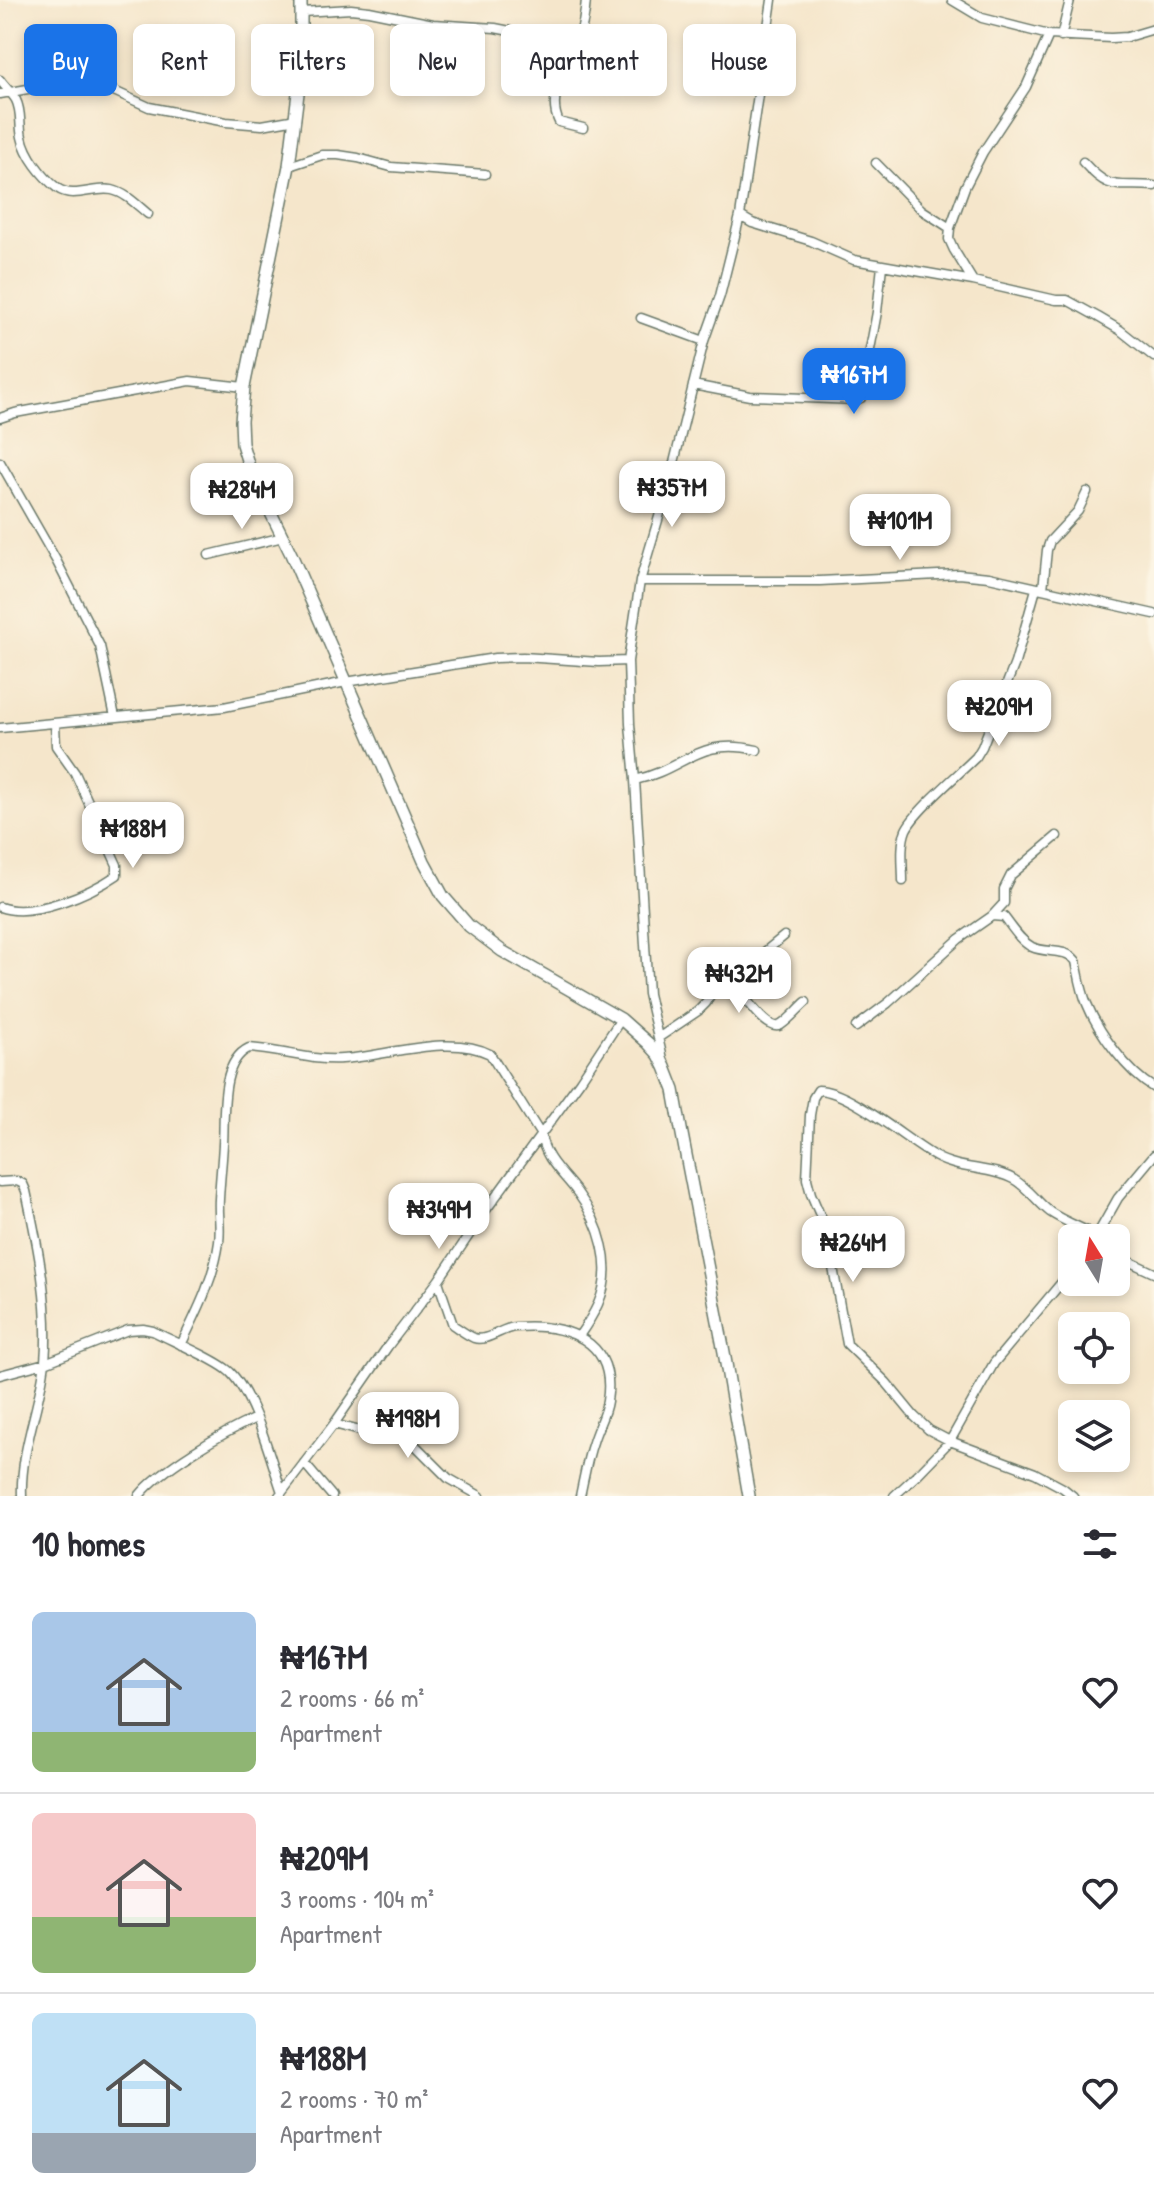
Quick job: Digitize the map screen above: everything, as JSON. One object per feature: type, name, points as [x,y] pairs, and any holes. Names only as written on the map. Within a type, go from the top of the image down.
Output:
[{"type":"main road","points":[[302,6],[296,119],[244,387],[242,444],[250,470],[283,537],[424,861],[443,896],[469,926],[502,951],[621,1019],[648,1043],[665,1067],[674,1090],[749,1496]]},
{"type":"street","points":[[582,24],[586,0]]},
{"type":"street","points":[[665,1067],[648,994],[628,661],[640,581],[740,216],[772,0]]},
{"type":"street","points":[[952,0],[982,18],[1061,37],[1127,37],[1154,29]]},
{"type":"street","points":[[1061,37],[1070,0]]},
{"type":"street","points":[[302,6],[369,11],[433,24],[501,30]]},
{"type":"street","points":[[973,281],[949,239],[950,228],[965,187],[983,152],[1026,87],[1049,35]]},
{"type":"street","points":[[0,80],[5,93],[20,111],[26,151],[51,182],[70,194],[114,190],[126,195],[148,214]]},
{"type":"street","points":[[5,93],[55,84],[74,84],[114,91],[149,107],[235,123],[262,125],[296,119]]},
{"type":"street","points":[[556,96],[555,114],[559,122],[583,128]]},
{"type":"street","points":[[289,166],[322,155],[338,155],[391,167],[485,174]]},
{"type":"street","points":[[1083,162],[1106,182],[1154,186]]},
{"type":"street","points":[[876,163],[922,210],[950,228]]},
{"type":"street","points":[[740,216],[854,260],[1067,300],[1120,330],[1154,357]]},
{"type":"street","points":[[693,385],[750,396],[861,398],[882,266]]},
{"type":"street","points":[[641,318],[704,341]]},
{"type":"street","points":[[0,418],[190,381],[244,387]]},
{"type":"street","points":[[0,462],[56,560],[100,646],[115,717]]},
{"type":"street","points":[[903,881],[903,844],[907,830],[918,814],[976,757],[982,747],[1015,663],[1039,589],[1050,541],[1078,511],[1087,492]]},
{"type":"street","points":[[209,555],[283,537]]},
{"type":"street","points":[[640,581],[820,581],[958,574],[989,577],[1154,614]]},
{"type":"street","points":[[0,728],[224,707],[346,682],[495,658],[628,661]]},
{"type":"street","points":[[0,907],[32,910],[103,885],[117,875],[117,865],[75,773],[56,746],[55,724]]},
{"type":"street","points":[[635,780],[651,776],[708,749],[722,746],[757,750]]},
{"type":"street","points":[[856,1027],[888,1003],[959,939],[992,916],[1004,903],[1004,889],[1011,875],[1057,836]]},
{"type":"street","points":[[992,916],[1004,917],[1032,947],[1073,956],[1085,999],[1100,1027],[1135,1075],[1154,1088]]},
{"type":"street","points":[[658,1038],[698,1011],[722,982],[729,981],[784,936]]},
{"type":"street","points":[[729,981],[770,1026],[780,1025],[806,1002]]},
{"type":"street","points":[[280,1494],[438,1281],[621,1019]]},
{"type":"street","points":[[181,1345],[213,1270],[220,1239],[218,1200],[227,1080],[234,1061],[249,1048],[342,1060],[418,1047],[482,1050],[490,1054],[541,1135],[548,1159],[578,1193],[600,1235],[606,1260],[605,1277],[600,1301],[579,1336]]},
{"type":"street","points":[[1072,1224],[1048,1210],[1012,1178],[940,1159],[835,1094],[826,1090],[818,1090],[814,1094],[807,1179],[826,1229],[847,1344],[929,1430],[1035,1473],[1073,1496]]},
{"type":"street","points":[[1105,1224],[1118,1198],[1154,1155]]},
{"type":"street","points":[[0,1182],[17,1181],[23,1184],[26,1191],[44,1295],[45,1363],[26,1455],[22,1496]]},
{"type":"street","points":[[1130,1262],[1154,1273]]},
{"type":"street","points":[[438,1281],[453,1325],[475,1338],[510,1327],[547,1328],[579,1336],[604,1359],[609,1385],[607,1404],[593,1441],[580,1496]]},
{"type":"street","points":[[894,1496],[950,1441],[994,1363],[1058,1287]]},
{"type":"street","points":[[0,1375],[45,1363],[135,1328],[153,1331],[228,1370],[256,1418],[280,1494]]},
{"type":"street","points":[[139,1496],[167,1470],[256,1418]]},
{"type":"street","points":[[334,1424],[371,1434],[404,1438],[448,1478],[480,1496]]},
{"type":"street","points":[[304,1463],[332,1496]]}]
